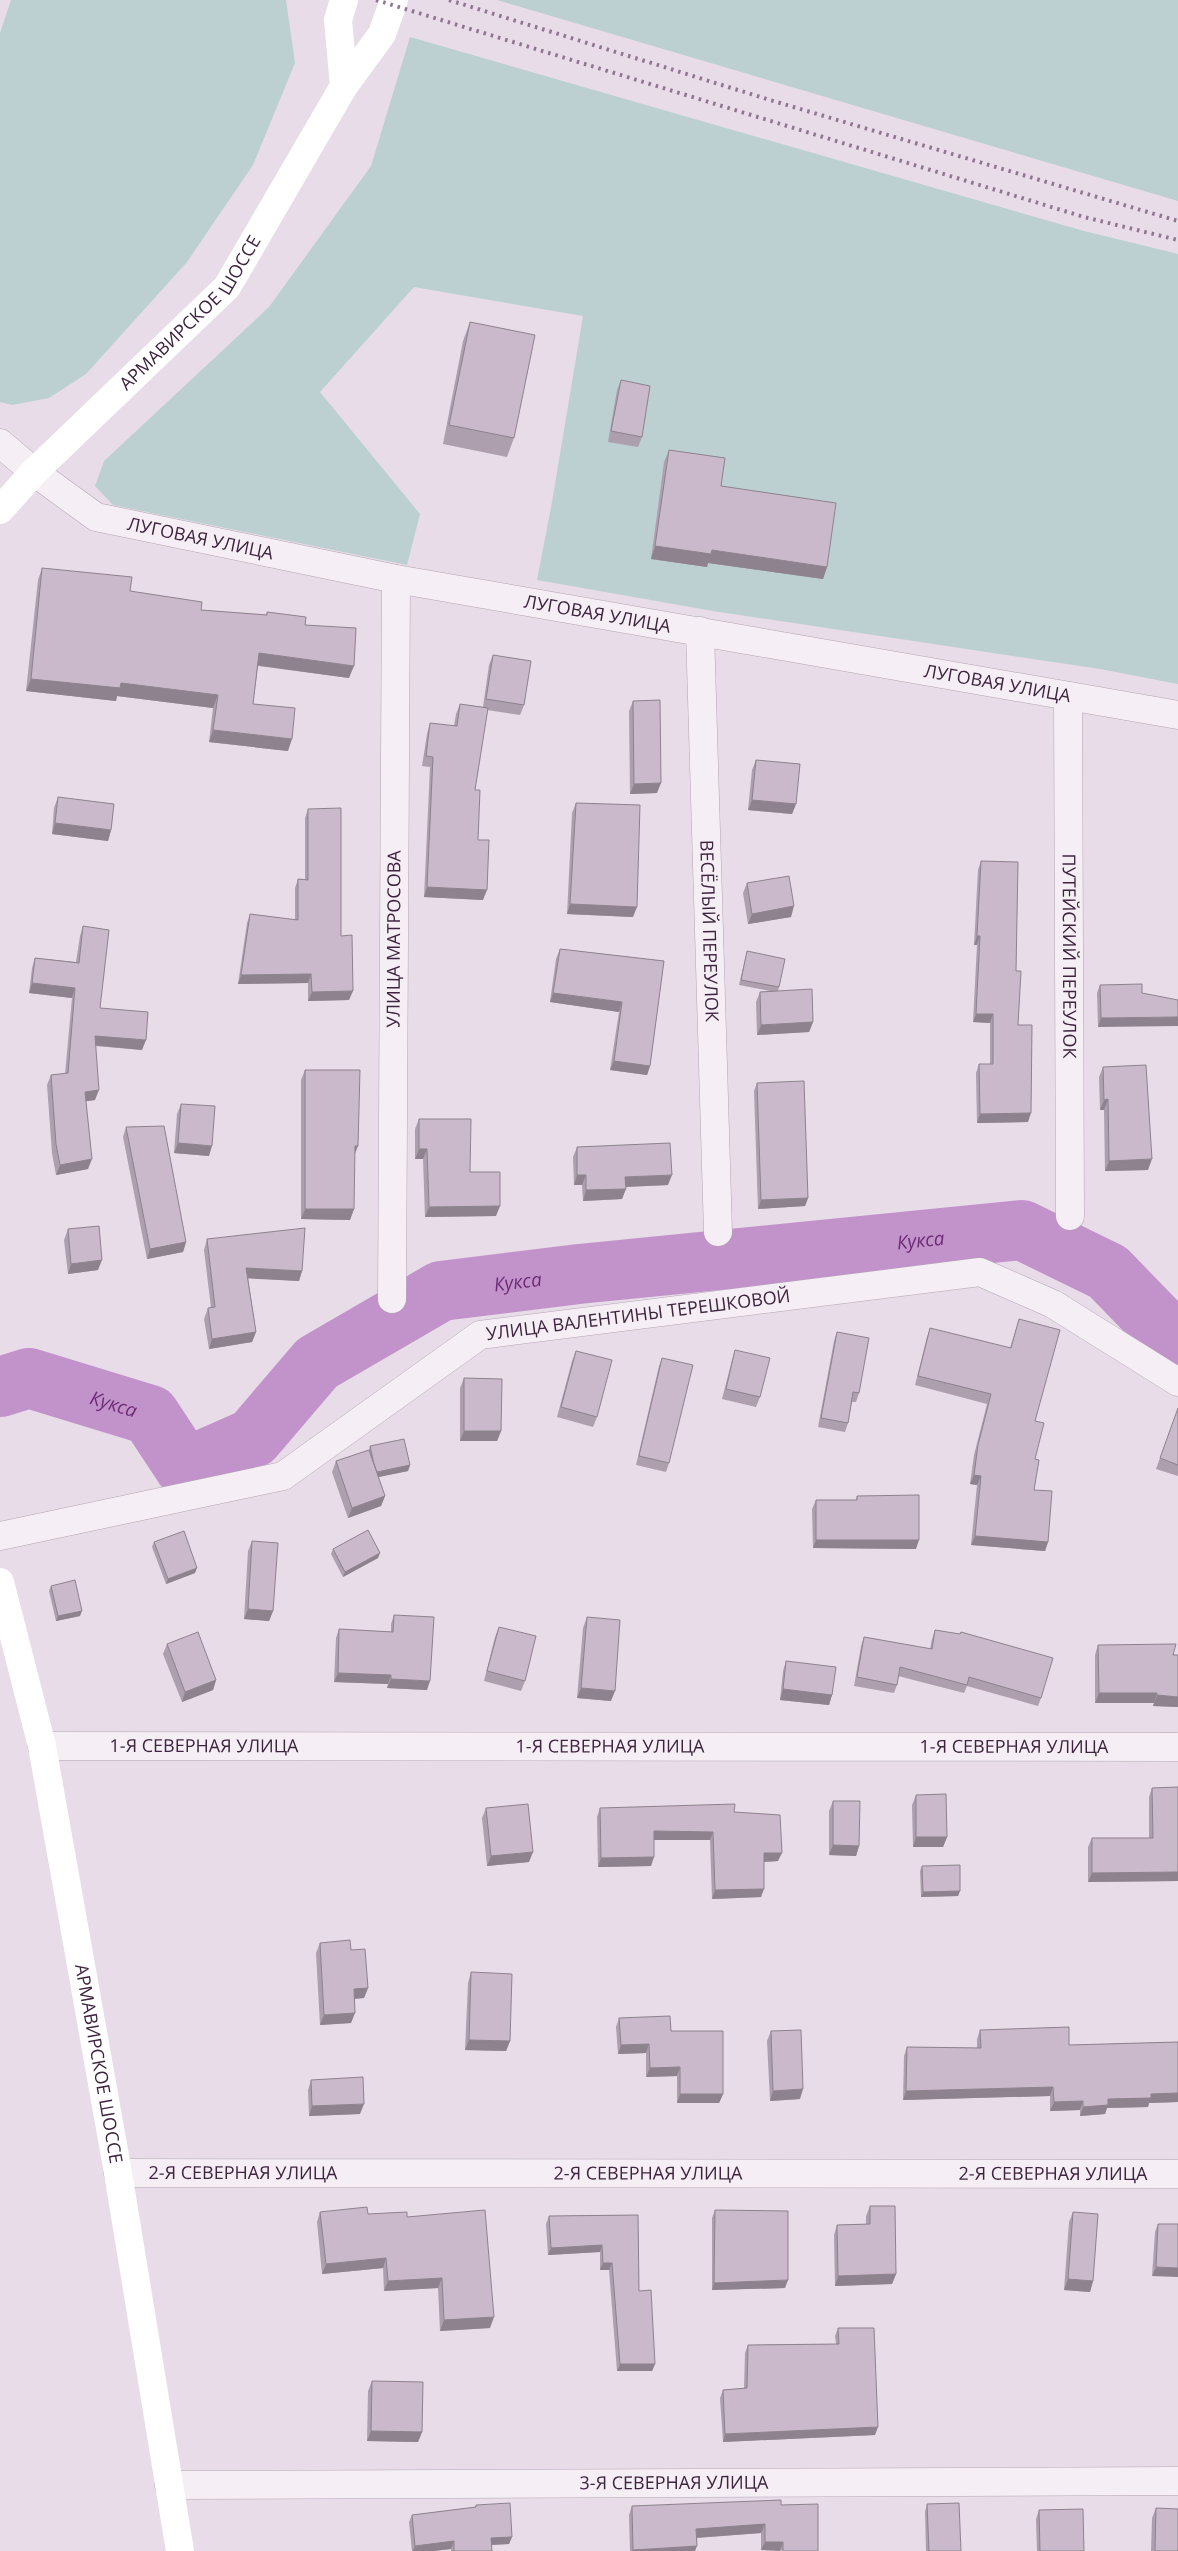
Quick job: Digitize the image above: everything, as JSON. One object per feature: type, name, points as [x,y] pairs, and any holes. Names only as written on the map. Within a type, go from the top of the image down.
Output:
[{"type":"main road","points":[[344,0],[338,20],[344,86]]},
{"type":"main road","name":"АРМАВИРСКОЕ ШОССЕ","points":[[0,510],[34,472],[227,287],[344,86],[382,34],[394,0]]},
{"type":"main road","name":"АРМАВИРСКОЕ ШОССЕ","points":[[0,1582],[42,1746],[118,2172],[180,2551]]},
{"type":"street","name":"ЛУГОВАЯ УЛИЦА","points":[[0,443],[34,472],[96,517],[396,579],[1178,715]]},
{"type":"street","name":"УЛИЦА МАТРОСОВА","points":[[392,1299],[396,579]]},
{"type":"street","name":"ВЕСЁЛЫЙ ПЕРЕУЛОК","points":[[700,631],[718,1232]]},
{"type":"street","name":"ПУТЕЙСКИЙ ПЕРЕУЛОК","points":[[1068,696],[1070,1216]]},
{"type":"street","name":"УЛИЦА ВАЛЕНТИНЫ ТЕРЕШКОВОЙ","points":[[0,1536],[283,1476],[480,1335],[980,1272],[1053,1304],[1178,1382]]},
{"type":"street","name":"1-Я СЕВЕРНАЯ УЛИЦА","points":[[42,1746],[1178,1747]]},
{"type":"street","name":"2-Я СЕВЕРНАЯ УЛИЦА","points":[[118,2172],[1178,2174]]},
{"type":"street","name":"3-Я СЕВЕРНАЯ УЛИЦА","points":[[170,2485],[1178,2481]]},
{"type":"shaded area","points":[[11,0],[286,0],[295,63],[253,165],[187,262],[86,374],[49,398],[12,405],[0,402],[0,33]]},
{"type":"shaded area","points":[[497,0],[1178,0],[1178,201]]},
{"type":"shaded area","points":[[410,37],[1084,231],[1178,254],[1178,684],[1100,669],[713,611],[537,580],[583,316],[414,287],[320,392],[420,514],[407,565],[113,505],[95,486],[104,461],[269,307],[371,166]]},
{"type":"building","points":[[470,322],[535,335],[514,438],[449,425]]},
{"type":"building","points":[[621,380],[650,386],[642,437],[611,431]]},
{"type":"building","points":[[669,450],[725,458],[721,486],[836,503],[827,567],[712,550],[711,554],[655,546]]},
{"type":"building","points":[[42,568],[132,577],[130,591],[202,602],[201,610],[267,615],[267,612],[306,617],[305,625],[356,628],[354,666],[259,653],[253,704],[295,708],[292,739],[213,730],[218,695],[121,683],[120,688],[31,679]]},
{"type":"building","points":[[493,655],[531,661],[524,705],[486,699]]},
{"type":"building","points":[[660,700],[661,783],[634,784],[633,701]]},
{"type":"building","points":[[460,704],[488,708],[475,790],[480,790],[478,840],[489,840],[487,890],[427,887],[433,757],[426,756],[430,723],[457,726]]},
{"type":"building","points":[[756,760],[800,764],[796,804],[752,800]]},
{"type":"building","points":[[58,797],[114,804],[111,830],[55,823]]},
{"type":"building","points":[[576,803],[640,805],[637,907],[570,904]]},
{"type":"building","points":[[341,808],[341,936],[352,935],[353,991],[312,992],[311,974],[241,975],[250,914],[298,920],[298,879],[308,880],[308,809]]},
{"type":"building","points":[[981,861],[1018,862],[1016,971],[1021,971],[1018,1025],[1032,1025],[1031,1113],[980,1114],[979,1064],[993,1064],[993,1014],[976,1014],[980,936],[977,936]]},
{"type":"building","points":[[789,876],[794,906],[752,914],[747,883]]},
{"type":"building","points":[[83,926],[109,930],[100,1008],[148,1012],[146,1040],[95,1036],[99,1090],[85,1092],[92,1159],[60,1165],[56,1144],[51,1075],[68,1073],[75,988],[32,983],[35,958],[79,963]]},
{"type":"building","points":[[560,949],[664,961],[650,1066],[614,1061],[622,1002],[553,993]]},
{"type":"building","points":[[747,951],[785,959],[779,987],[741,980]]},
{"type":"building","points":[[1142,984],[1142,993],[1178,1000],[1178,1017],[1101,1018],[1100,985]]},
{"type":"building","points":[[812,989],[813,1022],[761,1025],[760,992]]},
{"type":"building","points":[[1146,1065],[1152,1159],[1109,1161],[1108,1099],[1104,1100],[1103,1067]]},
{"type":"building","points":[[305,1070],[360,1070],[358,1146],[355,1146],[354,1209],[305,1209]]},
{"type":"building","points":[[804,1081],[808,1198],[761,1200],[757,1083]]},
{"type":"building","points":[[181,1104],[215,1106],[212,1146],[178,1143]]},
{"type":"building","points":[[419,1119],[471,1119],[470,1172],[500,1172],[500,1206],[429,1207],[427,1149],[419,1149]]},
{"type":"building","points":[[164,1126],[186,1242],[150,1249],[126,1127]]},
{"type":"building","points":[[670,1143],[672,1175],[625,1177],[626,1189],[586,1190],[586,1175],[577,1175],[577,1147]]},
{"type":"building","points":[[99,1226],[102,1260],[71,1264],[68,1229]]},
{"type":"building","points":[[305,1228],[302,1271],[246,1268],[256,1332],[212,1339],[208,1308],[215,1307],[207,1239]]},
{"type":"building","points":[[1019,1319],[1060,1330],[1035,1421],[1044,1423],[1035,1459],[1039,1460],[1034,1490],[1052,1491],[1048,1542],[975,1536],[981,1476],[974,1475],[978,1445],[991,1394],[918,1376],[930,1328],[1011,1348]]},
{"type":"building","points":[[837,1332],[869,1338],[859,1393],[853,1392],[848,1423],[821,1418]]},
{"type":"building","points":[[735,1350],[770,1358],[760,1397],[726,1389]]},
{"type":"building","points":[[576,1351],[612,1360],[597,1417],[561,1407]]},
{"type":"building","points":[[662,1358],[693,1365],[669,1463],[639,1456]]},
{"type":"building","points":[[464,1378],[502,1379],[501,1431],[464,1431]]},
{"type":"building","points":[[1178,1408],[1178,1465],[1160,1458]]},
{"type":"building","points":[[404,1439],[410,1465],[377,1472],[370,1446]]},
{"type":"building","points":[[369,1450],[385,1496],[352,1508],[336,1461]]},
{"type":"building","points":[[919,1495],[919,1540],[816,1540],[816,1500],[857,1500],[857,1496]]},
{"type":"building","points":[[368,1530],[380,1553],[345,1572],[333,1549]]},
{"type":"building","points":[[184,1531],[197,1568],[168,1579],[154,1542]]},
{"type":"building","points":[[252,1541],[278,1543],[273,1611],[248,1609]]},
{"type":"building","points":[[75,1580],[82,1611],[58,1616],[51,1586]]},
{"type":"building","points":[[394,1615],[434,1617],[430,1681],[391,1679],[391,1675],[338,1673],[339,1629],[393,1632]]},
{"type":"building","points":[[587,1617],[620,1620],[615,1691],[581,1688]]},
{"type":"building","points":[[499,1627],[536,1636],[525,1681],[487,1671]]},
{"type":"building","points":[[935,1630],[960,1634],[961,1632],[1053,1658],[1041,1698],[969,1677],[967,1685],[900,1667],[897,1685],[857,1677],[864,1637],[932,1649]]},
{"type":"building","points":[[198,1632],[216,1680],[185,1692],[167,1644]]},
{"type":"building","points":[[1176,1644],[1173,1655],[1178,1655],[1178,1697],[1157,1695],[1157,1693],[1099,1693],[1098,1645]]},
{"type":"building","points":[[786,1661],[836,1667],[832,1695],[783,1689]]},
{"type":"building","points":[[1178,1787],[1178,1872],[1092,1873],[1092,1838],[1153,1838],[1152,1788]]},
{"type":"building","points":[[946,1794],[947,1837],[916,1837],[916,1795]]},
{"type":"building","points":[[833,1801],[860,1801],[859,1846],[833,1845]]},
{"type":"building","points":[[528,1804],[533,1852],[491,1856],[486,1808]]},
{"type":"building","points":[[735,1804],[734,1812],[780,1815],[782,1853],[764,1853],[764,1889],[715,1890],[713,1832],[654,1831],[654,1857],[601,1858],[600,1808]]},
{"type":"building","points":[[960,1865],[960,1891],[923,1892],[922,1866]]},
{"type":"building","points":[[350,1940],[351,1950],[365,1949],[368,1988],[354,1989],[355,2013],[324,2015],[320,1943]]},
{"type":"building","points":[[471,1972],[512,1974],[510,2041],[469,2040]]},
{"type":"building","points":[[670,2016],[671,2031],[723,2031],[723,2094],[680,2094],[680,2067],[650,2068],[649,2044],[621,2045],[619,2018]]},
{"type":"building","points":[[1069,2027],[1069,2045],[1178,2042],[1178,2093],[1151,2094],[1151,2098],[1108,2099],[1108,2105],[1083,2107],[1083,2101],[1054,2102],[1053,2087],[906,2091],[907,2047],[981,2048],[980,2030]]},
{"type":"building","points":[[801,2030],[803,2089],[773,2091],[771,2031]]},
{"type":"building","points":[[363,2077],[364,2104],[312,2106],[311,2080]]},
{"type":"building","points":[[870,2206],[895,2206],[896,2274],[838,2276],[837,2225],[870,2224]]},
{"type":"building","points":[[367,2207],[368,2214],[407,2212],[407,2217],[485,2210],[494,2317],[444,2320],[442,2278],[388,2281],[386,2258],[326,2264],[320,2212]]},
{"type":"building","points":[[715,2210],[788,2211],[788,2280],[714,2283]]},
{"type":"building","points":[[1073,2212],[1098,2214],[1093,2281],[1068,2279]]},
{"type":"building","points":[[638,2215],[639,2291],[651,2290],[655,2364],[620,2364],[612,2263],[603,2263],[602,2245],[551,2248],[549,2216]]},
{"type":"building","points":[[1158,2224],[1178,2224],[1178,2268],[1156,2267]]},
{"type":"building","points":[[838,2328],[874,2328],[878,2427],[725,2434],[723,2390],[747,2388],[748,2345],[839,2344]]},
{"type":"building","points":[[372,2381],[423,2382],[422,2432],[371,2431]]},
{"type":"building","points":[[781,2500],[781,2505],[818,2504],[818,2551],[783,2551],[783,2542],[765,2542],[765,2524],[696,2529],[697,2546],[633,2550],[632,2506]]},
{"type":"building","points":[[510,2503],[512,2537],[491,2538],[492,2551],[454,2551],[454,2541],[415,2546],[412,2515],[476,2507],[476,2505]]},
{"type":"building","points":[[959,2503],[961,2551],[929,2551],[927,2504]]},
{"type":"building","points":[[1156,2508],[1178,2509],[1178,2551],[1155,2551]]},
{"type":"building","points":[[1083,2509],[1084,2551],[1040,2551],[1039,2510]]},
{"type":"waterway","name":"Кукса","points":[[0,1387],[29,1378],[150,1415],[185,1468],[253,1438],[317,1363],[441,1291],[579,1274],[1022,1230],[1108,1272],[1178,1344]]},
{"type":"railway","points":[[376,0],[1084,217],[1178,240]]},
{"type":"railway","points":[[449,0],[770,100],[1178,221]]}]
